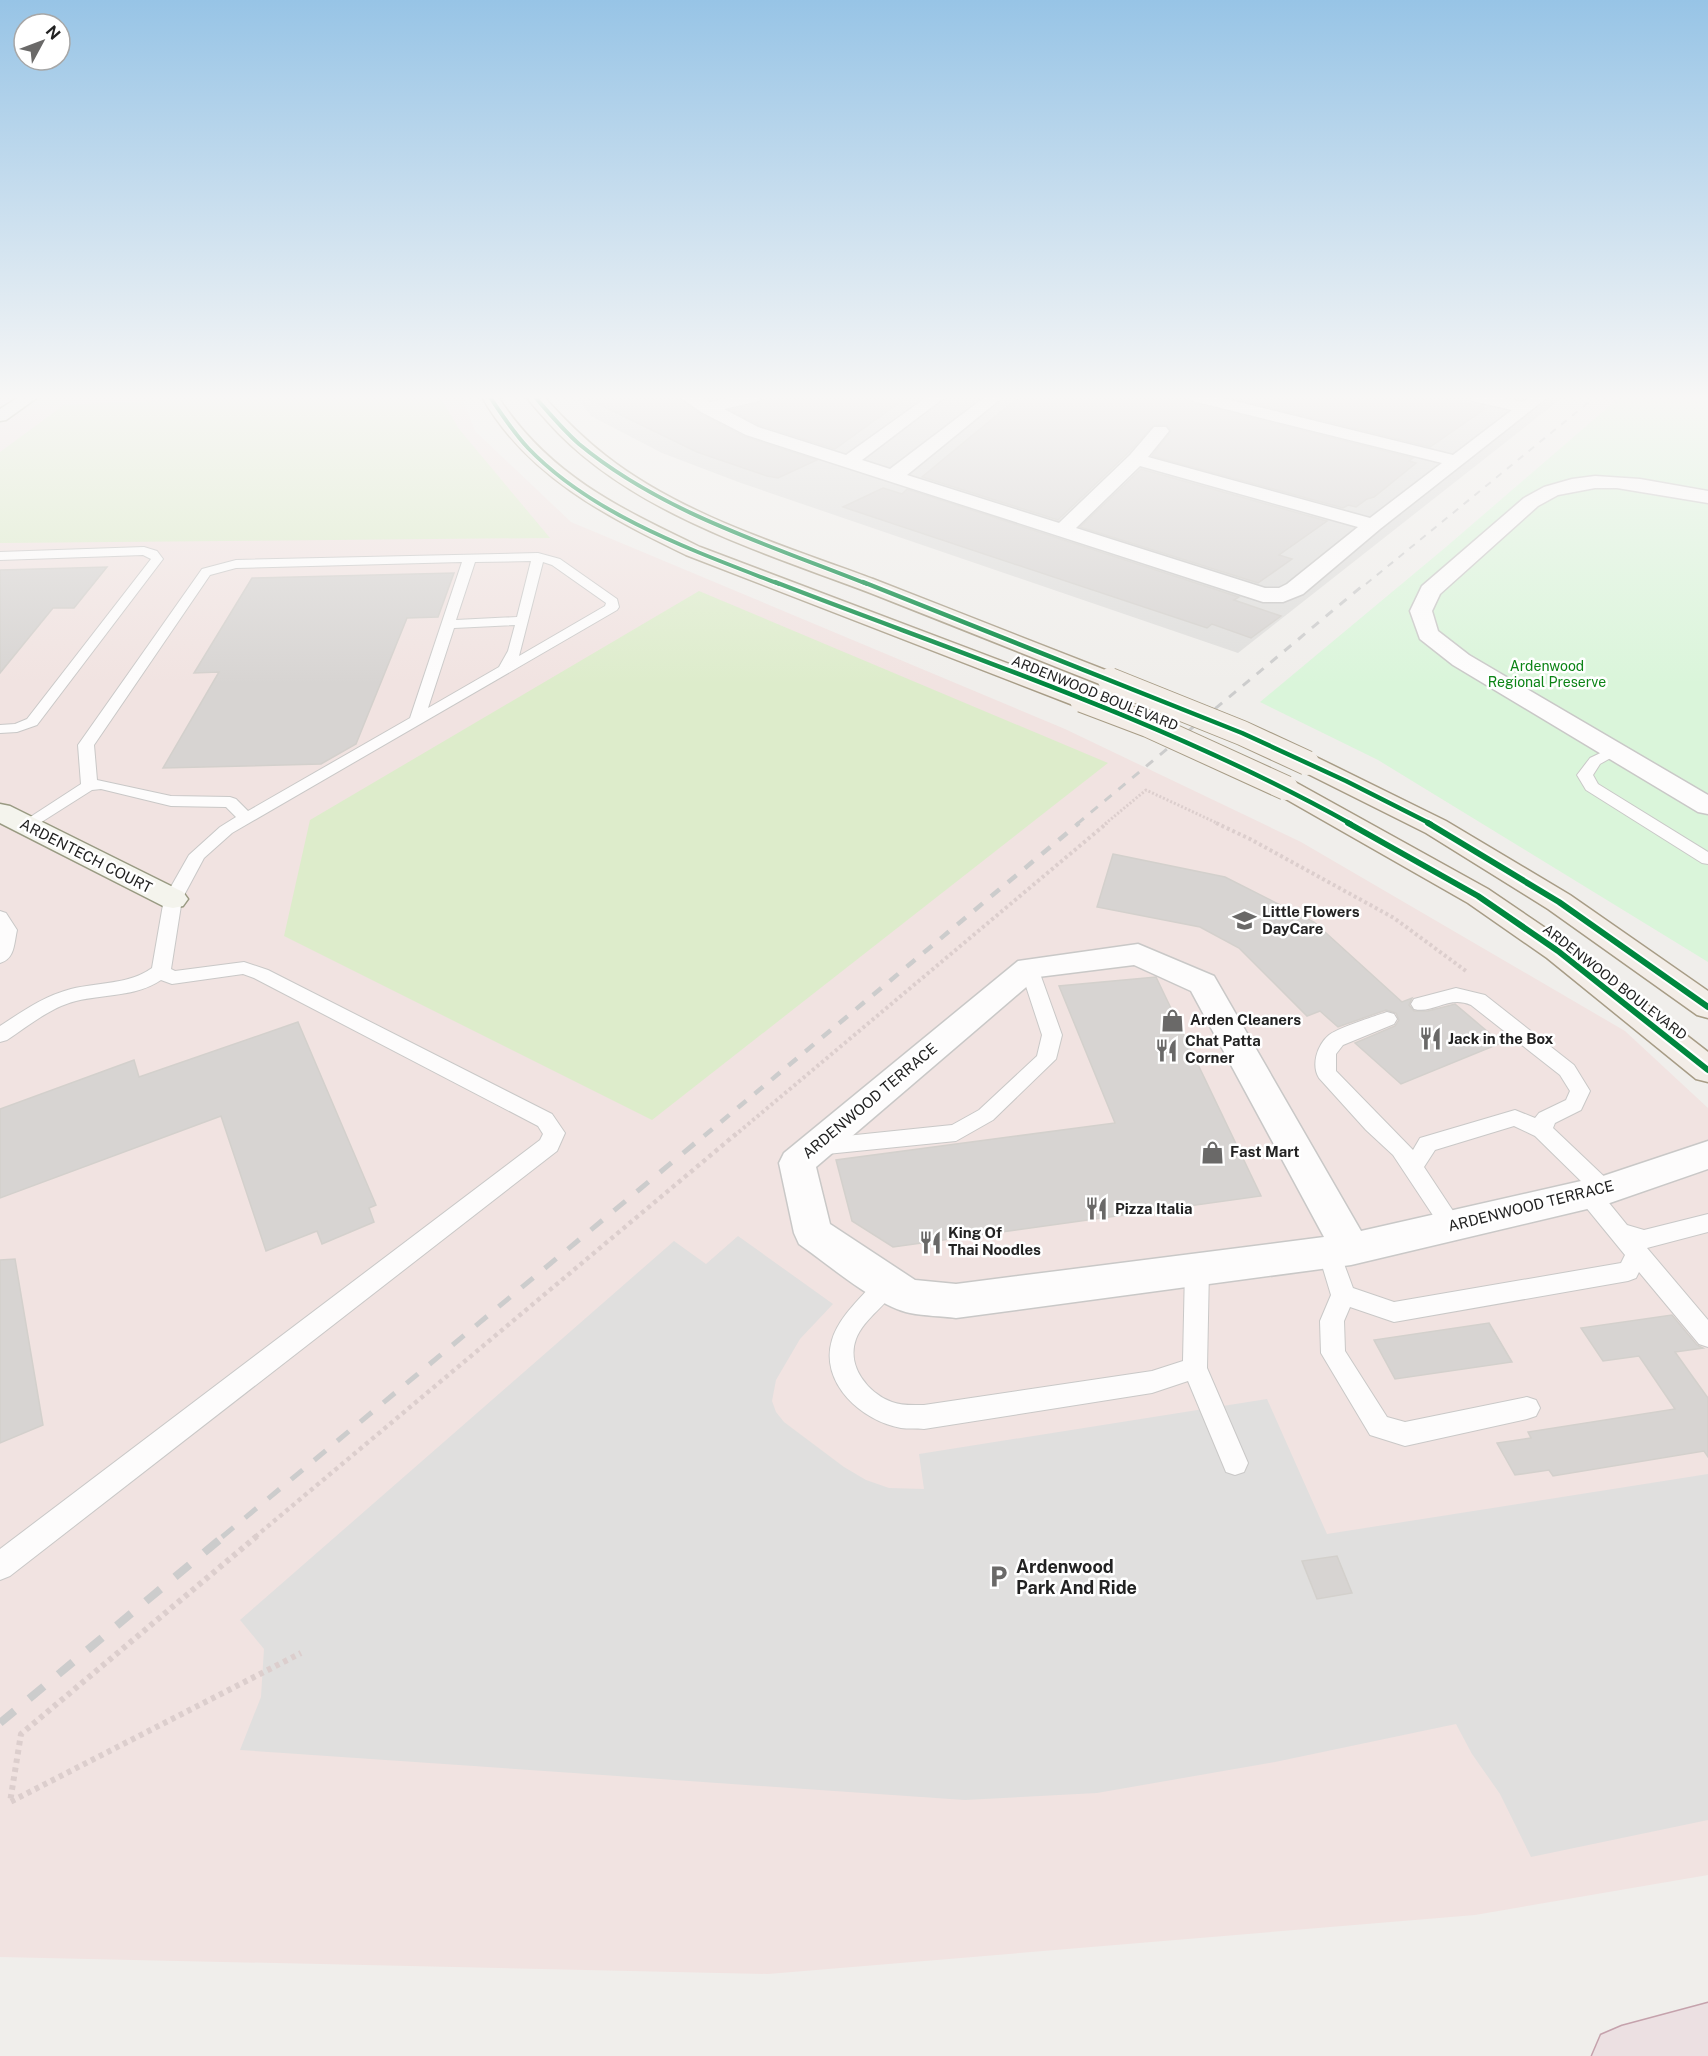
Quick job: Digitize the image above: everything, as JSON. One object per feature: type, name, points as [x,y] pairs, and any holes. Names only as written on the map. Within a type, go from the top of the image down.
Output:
[{"type":"highway","points":[[1622,2056],[1708,2033]]},
{"type":"main road","name":"ARDENWOOD BOULEVARD","points":[[584,493],[634,522],[693,550],[1148,725],[1286,788],[1478,896],[1558,951],[1708,1070]]},
{"type":"main road","name":"ARDENWOOD BOULEVARD","points":[[653,493],[746,536],[1232,728],[1307,762],[1436,827],[1540,890],[1708,1007]]},
{"type":"street","points":[[945,493],[1263,596],[1283,595],[1295,589],[1414,493]]},
{"type":"street","points":[[1062,531],[1101,493]]},
{"type":"street","points":[[1258,493],[1373,525]]},
{"type":"street","points":[[1545,493],[1531,502],[1430,591],[1421,611],[1428,634],[1461,660],[1708,806]]},
{"type":"street","points":[[1686,493],[1708,497]]},
{"type":"street","name":"ARDENTECH COURT","points":[[0,813],[173,899]]},
{"type":"street","points":[[1029,968],[1138,954],[1203,984],[1340,1250]]},
{"type":"street","name":"ARDENWOOD TERRACE","points":[[1029,968],[797,1163],[813,1233],[887,1284],[909,1296],[956,1301],[1340,1250],[1596,1192],[1708,1155]]},
{"type":"lane","points":[[0,556],[144,551],[153,554],[156,559],[32,722],[0,737]]},
{"type":"lane","points":[[505,669],[515,651],[538,556]]},
{"type":"lane","points":[[0,1035],[52,1002],[73,995],[140,984],[151,980],[161,971],[173,899],[197,855],[226,830],[612,607],[612,602],[556,562],[538,556],[236,564],[206,572],[86,746],[85,756],[91,773],[88,786]]},
{"type":"lane","points":[[417,720],[470,558]]},
{"type":"lane","points":[[448,624],[522,621]]},
{"type":"lane","points":[[0,729],[16,728]]},
{"type":"lane","points":[[1615,751],[1595,761],[1586,775],[1592,787],[1708,859]]},
{"type":"lane","points":[[26,825],[88,786],[101,784],[171,801],[230,802],[246,818]]},
{"type":"lane","points":[[0,917],[8,930],[3,954],[0,957]]},
{"type":"lane","points":[[0,1566],[549,1145],[554,1133],[545,1120],[261,974],[244,968],[172,978],[161,971]]},
{"type":"lane","points":[[816,1147],[956,1132],[986,1115],[1046,1059],[1052,1035],[1029,968]]},
{"type":"lane","points":[[1421,1004],[1462,993],[1478,1000],[1567,1070],[1580,1090],[1574,1106],[1546,1118],[1542,1130]]},
{"type":"lane","points":[[1387,1019],[1336,1040],[1326,1053],[1326,1073],[1373,1124],[1401,1149],[1452,1226]]},
{"type":"lane","points":[[1413,1167],[1428,1144],[1515,1118],[1542,1130],[1596,1192],[1620,1232],[1708,1337]]},
{"type":"lane","points":[[1620,1232],[1644,1239],[1708,1223]]},
{"type":"lane","points":[[1340,1250],[1343,1295],[1332,1321],[1333,1353],[1379,1427],[1405,1434],[1527,1408]]},
{"type":"lane","points":[[1343,1295],[1394,1312],[1628,1271],[1638,1253]]},
{"type":"lane","points":[[1197,1269],[1195,1368],[1234,1463]]},
{"type":"lane","points":[[887,1284],[844,1337],[841,1357],[847,1379],[861,1398],[880,1410],[901,1416],[924,1417],[1152,1382],[1195,1368]]},
{"type":"path","points":[[21,1734],[10,1802],[301,1653]]},
{"type":"shaded area","points":[[0,493],[540,493],[571,522],[1065,729],[1301,842],[1625,1031],[1708,1108],[1708,1875],[1475,1915],[768,1974],[0,1957]]},
{"type":"shaded area","points":[[770,493],[1441,493],[1238,653]]},
{"type":"shaded area","name":"Ardenwood Park And Ride","points":[[738,1236],[833,1304],[800,1339],[776,1380],[772,1401],[776,1412],[784,1422],[844,1467],[866,1480],[889,1488],[924,1489],[919,1454],[1267,1399],[1327,1534],[1708,1474],[1708,1820],[1531,1857],[1500,1794],[1472,1754],[1456,1724],[1275,1762],[1097,1793],[965,1800],[240,1750],[261,1697],[264,1649],[240,1620],[674,1241],[706,1264]]},
{"type":"green space","points":[[0,493],[512,493],[550,538],[0,543]]},
{"type":"green space","name":"Ardenwood Regional Preserve","points":[[1509,493],[1708,493],[1708,962],[1378,760],[1260,702]]},
{"type":"green space","points":[[699,591],[1108,763],[652,1120],[284,936],[310,820]]},
{"type":"building","points":[[873,493],[919,493],[1239,597],[1234,600],[1281,616],[1251,638],[1212,624],[1207,628],[843,507]]},
{"type":"building","points":[[972,493],[1086,493],[1058,520]]},
{"type":"building","points":[[1116,493],[1227,493],[1327,521],[1279,555],[1292,559],[1258,583],[1080,527]]},
{"type":"building","points":[[1288,493],[1379,493],[1356,507],[1348,505],[1343,508]]},
{"type":"building","points":[[107,567],[74,608],[53,608],[0,673],[0,570]]},
{"type":"building","points":[[454,573],[438,617],[407,618],[356,744],[321,764],[163,768],[219,672],[194,673],[252,578]]},
{"type":"building","points":[[1113,854],[1225,877],[1314,922],[1402,1002],[1412,998],[1409,1005],[1414,1011],[1428,1011],[1455,1004],[1501,1043],[1401,1084],[1355,1043],[1395,1026],[1399,1020],[1396,1013],[1386,1010],[1338,1027],[1320,1011],[1307,1016],[1239,948],[1200,927],[1097,907]]},
{"type":"building","points":[[1156,977],[1261,1196],[893,1247],[852,1221],[836,1160],[1115,1123],[1059,986]]},
{"type":"building","points":[[298,1022],[376,1205],[369,1208],[374,1222],[322,1244],[317,1231],[266,1251],[221,1116],[0,1198],[0,1109],[134,1060],[139,1077]]},
{"type":"building","points":[[15,1259],[43,1425],[0,1443],[0,1260]]},
{"type":"building","points":[[1672,1315],[1697,1345],[1703,1348],[1675,1352],[1708,1398],[1708,1457],[1704,1451],[1553,1476],[1549,1470],[1515,1475],[1497,1443],[1531,1438],[1528,1432],[1675,1409],[1639,1356],[1603,1361],[1581,1328]]},
{"type":"building","points":[[1489,1323],[1512,1362],[1395,1379],[1374,1340]]},
{"type":"building","points":[[1337,1556],[1352,1593],[1317,1599],[1302,1561]]},
{"type":"railway","points":[[1366,584],[1478,493]]},
{"type":"railway","points":[[1077,824],[1367,582]]},
{"type":"railway","points":[[704,1136],[1079,823]]},
{"type":"railway","points":[[222,1537],[706,1134]]},
{"type":"railway","points":[[0,1723],[224,1536]]},
{"type":"cycle path","points":[[585,493],[606,507],[693,551],[1148,725],[1286,788],[1478,896],[1558,951],[1708,1070]]},
{"type":"cycle path","points":[[654,493],[735,532],[1170,703],[1346,781],[1436,827],[1559,902],[1708,1007]]},
{"type":"place","name":"Little Flowers DayCare","points":[[1244,921]]},
{"type":"place","name":"Arden Cleaners","points":[[1172,1020]]},
{"type":"place","name":"Jack in the Box","points":[[1430,1039]]},
{"type":"place","name":"Chat Patta Corner","points":[[1167,1050]]},
{"type":"place","name":"Fast Mart","points":[[1212,1152]]},
{"type":"place","name":"Pizza Italia","points":[[1097,1209]]},
{"type":"place","name":"King Of Thai Noodles","points":[[930,1242]]},
{"type":"place","name":"Ardenwood Park And Ride","points":[[998,1577]]}]
